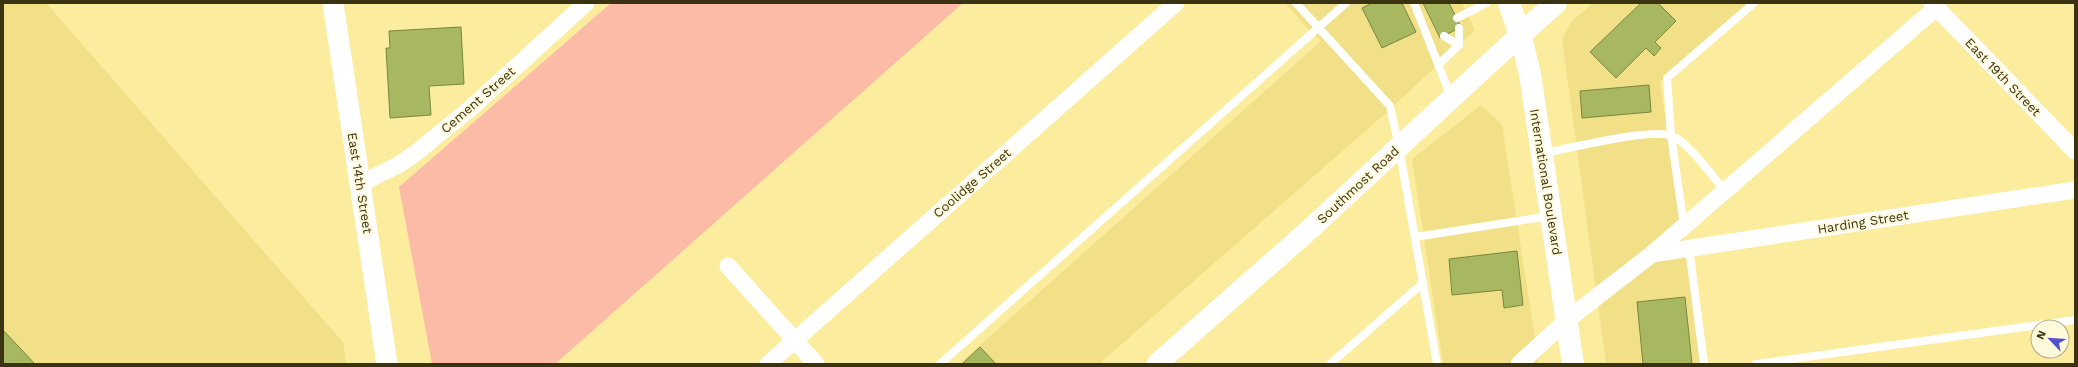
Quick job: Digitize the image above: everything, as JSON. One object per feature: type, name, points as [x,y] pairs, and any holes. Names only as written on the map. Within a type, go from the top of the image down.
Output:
[{"type":"main road","name":"International Boulevard","points":[[1510,3],[1530,74],[1574,364]]},
{"type":"main road","name":"Southmost Road","points":[[1520,35],[1556,3]]},
{"type":"street","name":"East 14th Street","points":[[333,3],[387,364]]},
{"type":"street","name":"Cement Street","points":[[360,184],[400,164],[417,152],[472,107],[586,3]]},
{"type":"street","name":"Coolidge Street","points":[[768,364],[1176,3]]},
{"type":"street","name":"East 19th Street","points":[[1934,5],[2075,151]]},
{"type":"street","name":"Harding Street","points":[[1519,364],[1567,320],[1652,254],[1725,191],[1934,5]]},
{"type":"street","name":"Southmost Road","points":[[1156,364],[1303,235],[1520,35]]},
{"type":"street","name":"Harding Street","points":[[1652,254],[2075,190]]},
{"type":"street","points":[[728,266],[816,364]]},
{"type":"lane","points":[[1296,3],[1390,106],[1399,147],[1437,364]]},
{"type":"lane","points":[[940,364],[1346,3]]},
{"type":"lane","points":[[1414,3],[1452,98]]},
{"type":"lane","points":[[1457,18],[1487,3]]},
{"type":"lane","points":[[1684,226],[1671,135],[1667,78],[1754,3]]},
{"type":"lane","points":[[1439,64],[1458,45],[1459,28]]},
{"type":"lane","points":[[1444,36],[1458,45]]},
{"type":"lane","points":[[1542,154],[1647,134],[1671,135],[1681,141],[1725,191]]},
{"type":"lane","points":[[1415,237],[1552,215]]},
{"type":"lane","points":[[1689,248],[1704,364]]},
{"type":"lane","points":[[1330,364],[1423,283]]},
{"type":"lane","points":[[1756,364],[2075,320]]},
{"type":"shaded area","points":[[3,3],[46,3],[343,342],[346,364],[3,364]]},
{"type":"shaded area","points":[[611,3],[963,3],[555,364],[432,364],[399,187]]},
{"type":"shaded area","points":[[1285,3],[1462,3],[1475,30],[1386,113],[1099,364],[959,364],[1321,41],[1306,27]]},
{"type":"shaded area","points":[[1593,3],[1749,3],[1660,82],[1703,364],[1606,364],[1562,39],[1572,21]]},
{"type":"shaded area","points":[[1481,105],[1502,125],[1539,364],[1443,364],[1412,159]]},
{"type":"building","points":[[1372,3],[1402,3],[1416,32],[1382,48],[1362,8]]},
{"type":"building","points":[[1423,3],[1449,3],[1461,27],[1440,38]]},
{"type":"building","points":[[1641,3],[1658,3],[1676,21],[1655,42],[1661,48],[1654,56],[1646,48],[1616,78],[1590,52]]},
{"type":"building","points":[[461,27],[464,84],[429,86],[431,115],[390,118],[386,48],[390,48],[389,31]]},
{"type":"building","points":[[1649,85],[1651,112],[1582,118],[1580,91]]},
{"type":"building","points":[[1517,251],[1523,305],[1504,308],[1502,290],[1452,295],[1449,259]]},
{"type":"building","points":[[1685,297],[1692,364],[1643,364],[1637,302]]},
{"type":"building","points":[[3,330],[35,364],[3,364]]},
{"type":"building","points":[[980,347],[996,364],[962,364]]}]
